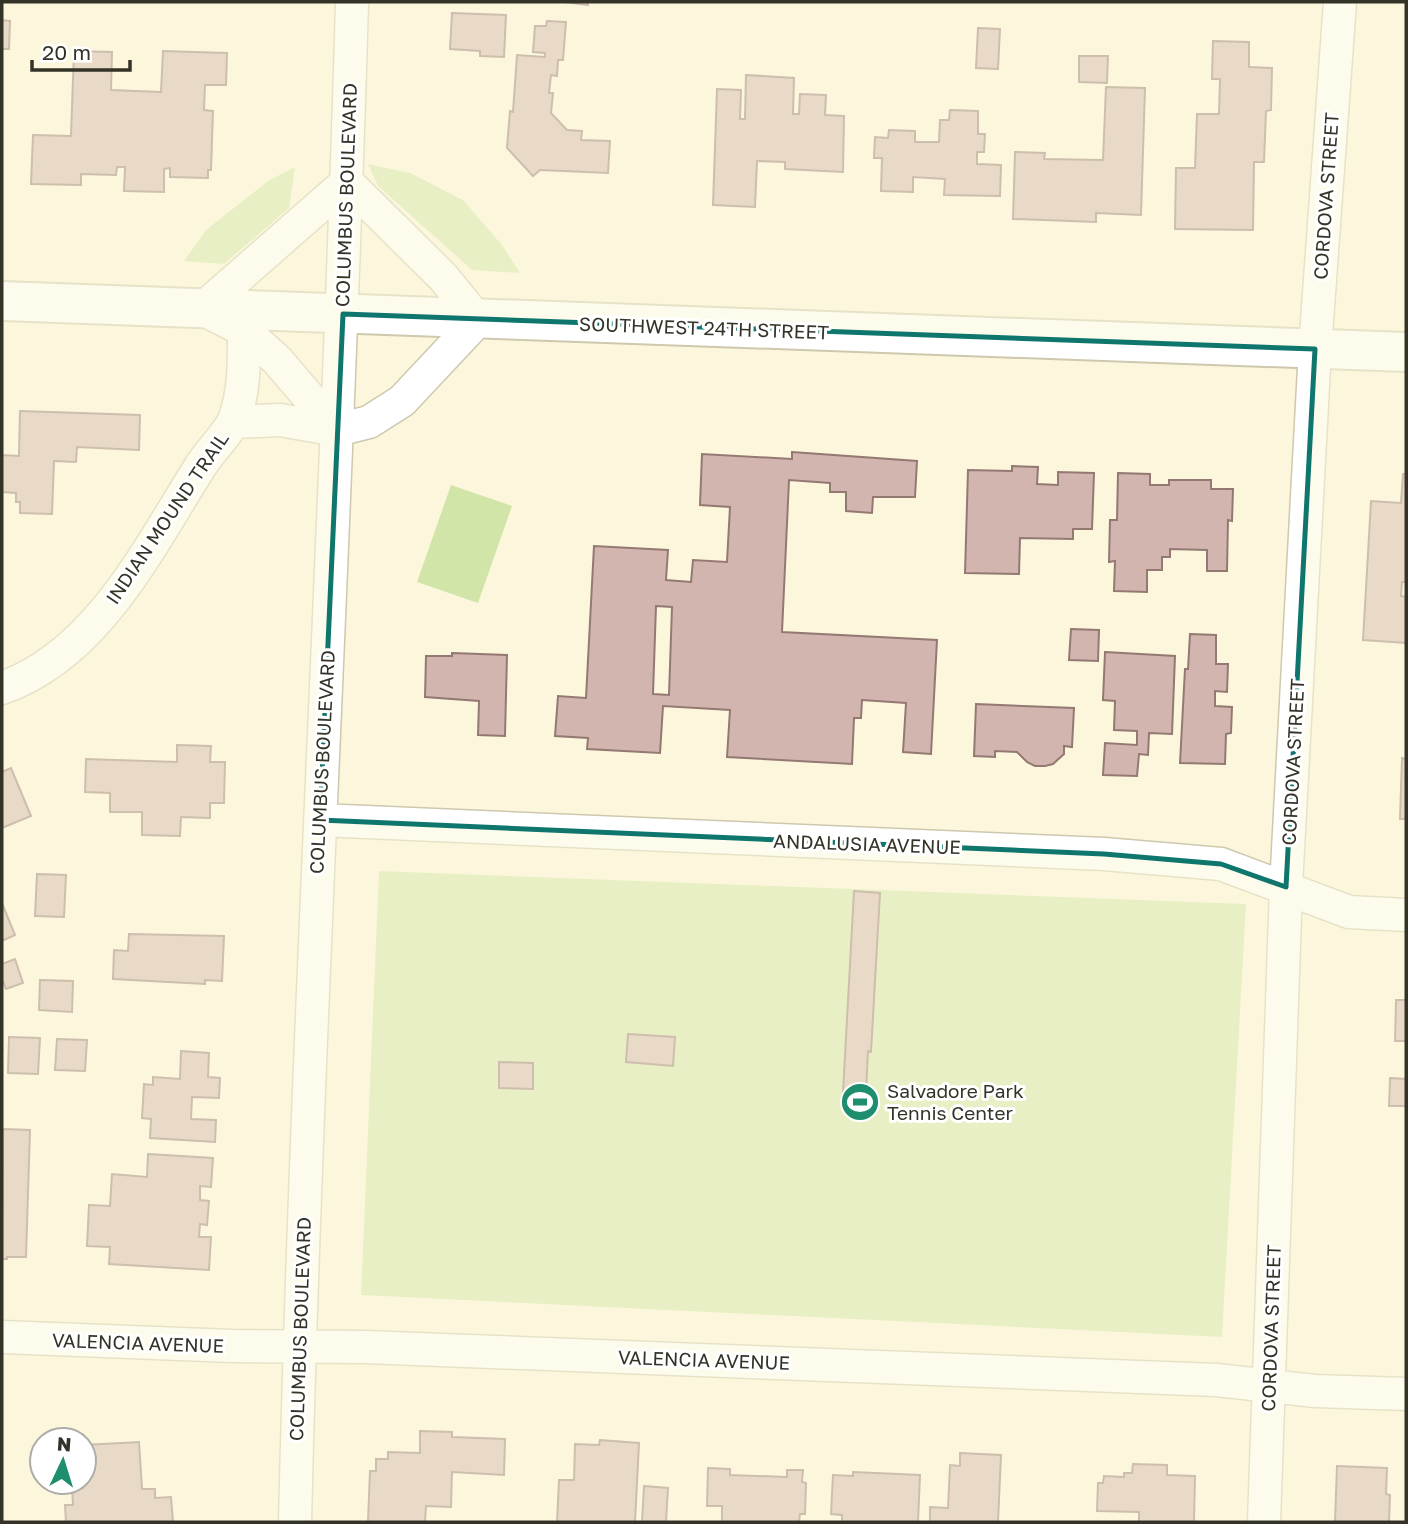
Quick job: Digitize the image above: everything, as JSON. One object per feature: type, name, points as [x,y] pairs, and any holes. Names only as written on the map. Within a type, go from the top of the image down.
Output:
[{"type":"street","name":"COLUMBUS BOULEVARD","points":[[295,1522],[299,1346],[343,314],[352,2]]},
{"type":"street","name":"CORDOVA STREET","points":[[1264,1522],[1286,887],[1315,349],[1340,2]]},
{"type":"street","points":[[347,182],[443,277],[478,320],[402,401],[369,422],[337,430],[277,360],[244,330],[202,309],[347,182]]},
{"type":"street","name":"SOUTHWEST 24TH STREET","points":[[2,301],[1406,352]]},
{"type":"street","name":"INDIAN MOUND TRAIL","points":[[2,688],[37,671],[63,653],[86,632],[132,574],[202,463],[234,422],[243,380],[244,330]]},
{"type":"street","name":"INDIAN MOUND TRAIL","points":[[234,422],[280,419],[337,430]]},
{"type":"street","name":"ANDALUSIA AVENUE","points":[[320,820],[1104,854],[1221,864],[1349,912],[1406,915]]},
{"type":"street","name":"VALENCIA AVENUE","points":[[2,1337],[232,1346],[365,1346],[1188,1379],[1315,1391],[1406,1394]]},
{"type":"highlighted area","points":[[343,314],[1315,349],[1286,887],[1221,864],[1104,854],[320,820]]},
{"type":"green space","points":[[368,164],[410,173],[463,200],[502,245],[520,273],[472,270],[378,186]]},
{"type":"green space","points":[[295,167],[289,208],[224,264],[184,261],[206,230],[268,181]]},
{"type":"green space","points":[[451,485],[512,506],[478,603],[417,582]]},
{"type":"green space","points":[[379,871],[1246,904],[1222,1337],[361,1295]]},
{"type":"building","points":[[564,2],[588,2],[588,5]]},
{"type":"building","points":[[452,13],[506,15],[504,57],[480,56],[480,51],[450,49]]},
{"type":"building","points":[[2,20],[10,21],[9,49],[2,49]]},
{"type":"building","points":[[547,21],[566,22],[563,60],[558,60],[557,76],[551,75],[551,113],[567,130],[582,131],[581,140],[610,141],[608,173],[540,170],[533,176],[507,148],[510,111],[513,112],[517,55],[545,57],[545,53],[533,52],[535,26],[546,26]]},
{"type":"building","points":[[978,28],[1000,29],[998,69],[976,68]]},
{"type":"building","points":[[1213,41],[1249,42],[1249,67],[1272,68],[1271,110],[1266,111],[1264,162],[1254,162],[1253,230],[1175,229],[1176,168],[1195,168],[1197,114],[1219,114],[1220,79],[1212,79]]},
{"type":"building","points":[[74,51],[112,52],[111,90],[161,92],[163,51],[227,53],[226,85],[205,85],[204,110],[213,111],[211,170],[208,170],[208,178],[170,177],[170,168],[164,169],[164,192],[124,191],[125,167],[117,167],[116,175],[81,174],[81,185],[31,184],[33,135],[71,136]]},
{"type":"building","points":[[1079,56],[1108,56],[1107,83],[1079,82]]},
{"type":"building","points":[[746,75],[794,78],[793,114],[799,114],[800,94],[826,95],[825,115],[844,116],[843,172],[785,169],[785,162],[757,161],[755,207],[713,205],[717,89],[741,90],[740,119],[745,119]]},
{"type":"building","points":[[1106,87],[1145,88],[1141,215],[1096,213],[1096,222],[1013,219],[1015,152],[1045,153],[1044,159],[1103,160]]},
{"type":"building","points":[[950,110],[978,111],[978,134],[985,134],[984,152],[977,152],[977,164],[1001,165],[1000,196],[944,195],[945,179],[913,177],[913,192],[881,191],[882,158],[874,158],[875,137],[888,138],[889,130],[915,131],[915,142],[939,142],[940,120],[949,120]]},
{"type":"building","points":[[20,411],[140,415],[139,450],[77,447],[76,462],[54,461],[52,514],[20,513],[20,502],[16,502],[16,493],[2,492],[2,455],[19,456]]},
{"type":"building","points":[[792,452],[917,461],[915,497],[873,497],[872,513],[846,511],[846,492],[830,492],[830,483],[789,480],[782,632],[937,640],[931,754],[903,752],[906,703],[862,700],[861,718],[854,718],[852,764],[727,757],[730,710],[663,706],[660,753],[587,749],[588,738],[555,736],[558,696],[586,698],[594,546],[668,550],[666,580],[691,582],[693,560],[727,562],[730,507],[700,505],[702,454],[792,459]],"holes":[[[656,606],[672,607],[669,695],[653,694]]]},
{"type":"building","points":[[1012,466],[1038,467],[1037,484],[1058,485],[1058,472],[1094,473],[1092,529],[1073,529],[1073,539],[1020,538],[1019,574],[965,573],[968,470],[1012,471]]},
{"type":"building","points":[[1118,473],[1150,474],[1150,485],[1169,485],[1169,480],[1211,480],[1211,489],[1233,489],[1232,521],[1228,520],[1227,571],[1207,571],[1207,550],[1170,549],[1170,557],[1162,557],[1162,570],[1147,570],[1147,592],[1114,591],[1115,561],[1109,562],[1110,520],[1117,520]]},
{"type":"building","points":[[1403,474],[1406,474],[1406,582],[1402,582],[1401,596],[1406,597],[1406,643],[1363,640],[1371,501],[1401,503]]},
{"type":"building","points":[[1071,629],[1099,630],[1098,661],[1069,660]]},
{"type":"building","points":[[1190,634],[1216,635],[1216,664],[1228,664],[1227,692],[1215,691],[1215,706],[1232,707],[1231,733],[1226,734],[1225,764],[1180,763],[1185,669],[1188,669]]},
{"type":"building","points":[[1105,652],[1175,656],[1172,734],[1149,733],[1148,755],[1139,754],[1137,776],[1103,775],[1105,743],[1137,745],[1137,731],[1114,730],[1115,701],[1103,700]]},
{"type":"building","points":[[452,653],[507,655],[505,736],[478,735],[479,701],[425,697],[426,656],[452,656]]},
{"type":"building","points":[[976,704],[1074,708],[1072,747],[1064,746],[1064,754],[1053,764],[1045,766],[1035,766],[1027,762],[1017,752],[995,751],[995,757],[974,756]]},
{"type":"building","points":[[177,745],[211,746],[210,762],[225,762],[224,803],[210,803],[210,818],[181,817],[180,836],[142,835],[142,812],[110,812],[110,793],[85,792],[86,759],[177,762]]},
{"type":"building","points":[[1402,758],[1406,759],[1406,819],[1400,819]]},
{"type":"building","points":[[11,768],[31,816],[2,828],[2,772]]},
{"type":"building","points":[[37,874],[66,875],[64,917],[35,916]]},
{"type":"building","points":[[854,891],[880,893],[871,1052],[868,1051],[866,1093],[843,1092]]},
{"type":"building","points":[[2,903],[15,935],[2,941]]},
{"type":"building","points":[[129,934],[224,936],[222,981],[205,980],[205,984],[113,979],[114,950],[128,951]]},
{"type":"building","points":[[15,959],[23,983],[6,989],[2,979],[2,964]]},
{"type":"building","points":[[40,980],[73,981],[72,1012],[39,1010]]},
{"type":"building","points":[[1396,1000],[1406,1000],[1406,1041],[1395,1041]]},
{"type":"building","points":[[628,1034],[675,1037],[673,1066],[626,1062]]},
{"type":"building","points":[[9,1037],[40,1038],[38,1074],[8,1073]]},
{"type":"building","points":[[57,1039],[87,1040],[85,1071],[55,1070]]},
{"type":"building","points":[[181,1051],[209,1053],[208,1077],[220,1078],[219,1098],[192,1097],[191,1119],[216,1120],[215,1142],[150,1138],[151,1119],[142,1118],[144,1084],[153,1085],[153,1077],[180,1079]]},
{"type":"building","points":[[499,1062],[533,1063],[533,1089],[499,1088]]},
{"type":"building","points":[[1390,1078],[1406,1079],[1406,1106],[1389,1106]]},
{"type":"building","points":[[3,1129],[30,1130],[26,1257],[7,1259],[2,1259]]},
{"type":"building","points":[[148,1154],[213,1158],[211,1187],[200,1186],[200,1200],[209,1201],[207,1225],[200,1224],[199,1237],[211,1237],[209,1270],[109,1264],[110,1247],[87,1246],[89,1205],[110,1206],[112,1174],[147,1177]]},
{"type":"building","points":[[420,1431],[452,1432],[452,1437],[505,1439],[504,1475],[452,1472],[451,1507],[426,1506],[425,1522],[368,1522],[370,1471],[376,1471],[376,1459],[388,1459],[388,1452],[420,1453]]},
{"type":"building","points":[[600,1440],[639,1443],[635,1522],[557,1522],[559,1480],[574,1480],[575,1444],[599,1445]]},
{"type":"building","points":[[139,1442],[142,1489],[155,1489],[155,1498],[171,1497],[173,1522],[66,1522],[65,1505],[73,1505],[72,1496],[98,1496],[98,1444]]},
{"type":"building","points":[[960,1453],[1001,1455],[998,1522],[930,1522],[930,1507],[948,1508],[950,1465],[960,1466]]},
{"type":"building","points":[[1133,1464],[1167,1465],[1167,1475],[1195,1476],[1194,1522],[1139,1522],[1139,1512],[1097,1511],[1098,1483],[1103,1483],[1104,1476],[1124,1477],[1124,1473],[1132,1473]]},
{"type":"building","points":[[1337,1466],[1387,1468],[1389,1522],[1335,1522]]},
{"type":"building","points":[[708,1468],[730,1469],[730,1475],[787,1477],[787,1470],[803,1470],[802,1482],[806,1483],[805,1514],[800,1514],[799,1522],[722,1522],[722,1506],[707,1506]]},
{"type":"building","points":[[853,1472],[920,1475],[918,1522],[842,1522],[842,1515],[831,1514],[833,1475],[853,1476]]},
{"type":"building","points":[[644,1486],[668,1488],[666,1522],[642,1522]]},
{"type":"place","name":"Salvadore Park Tennis Center","points":[[860,1102]]}]
